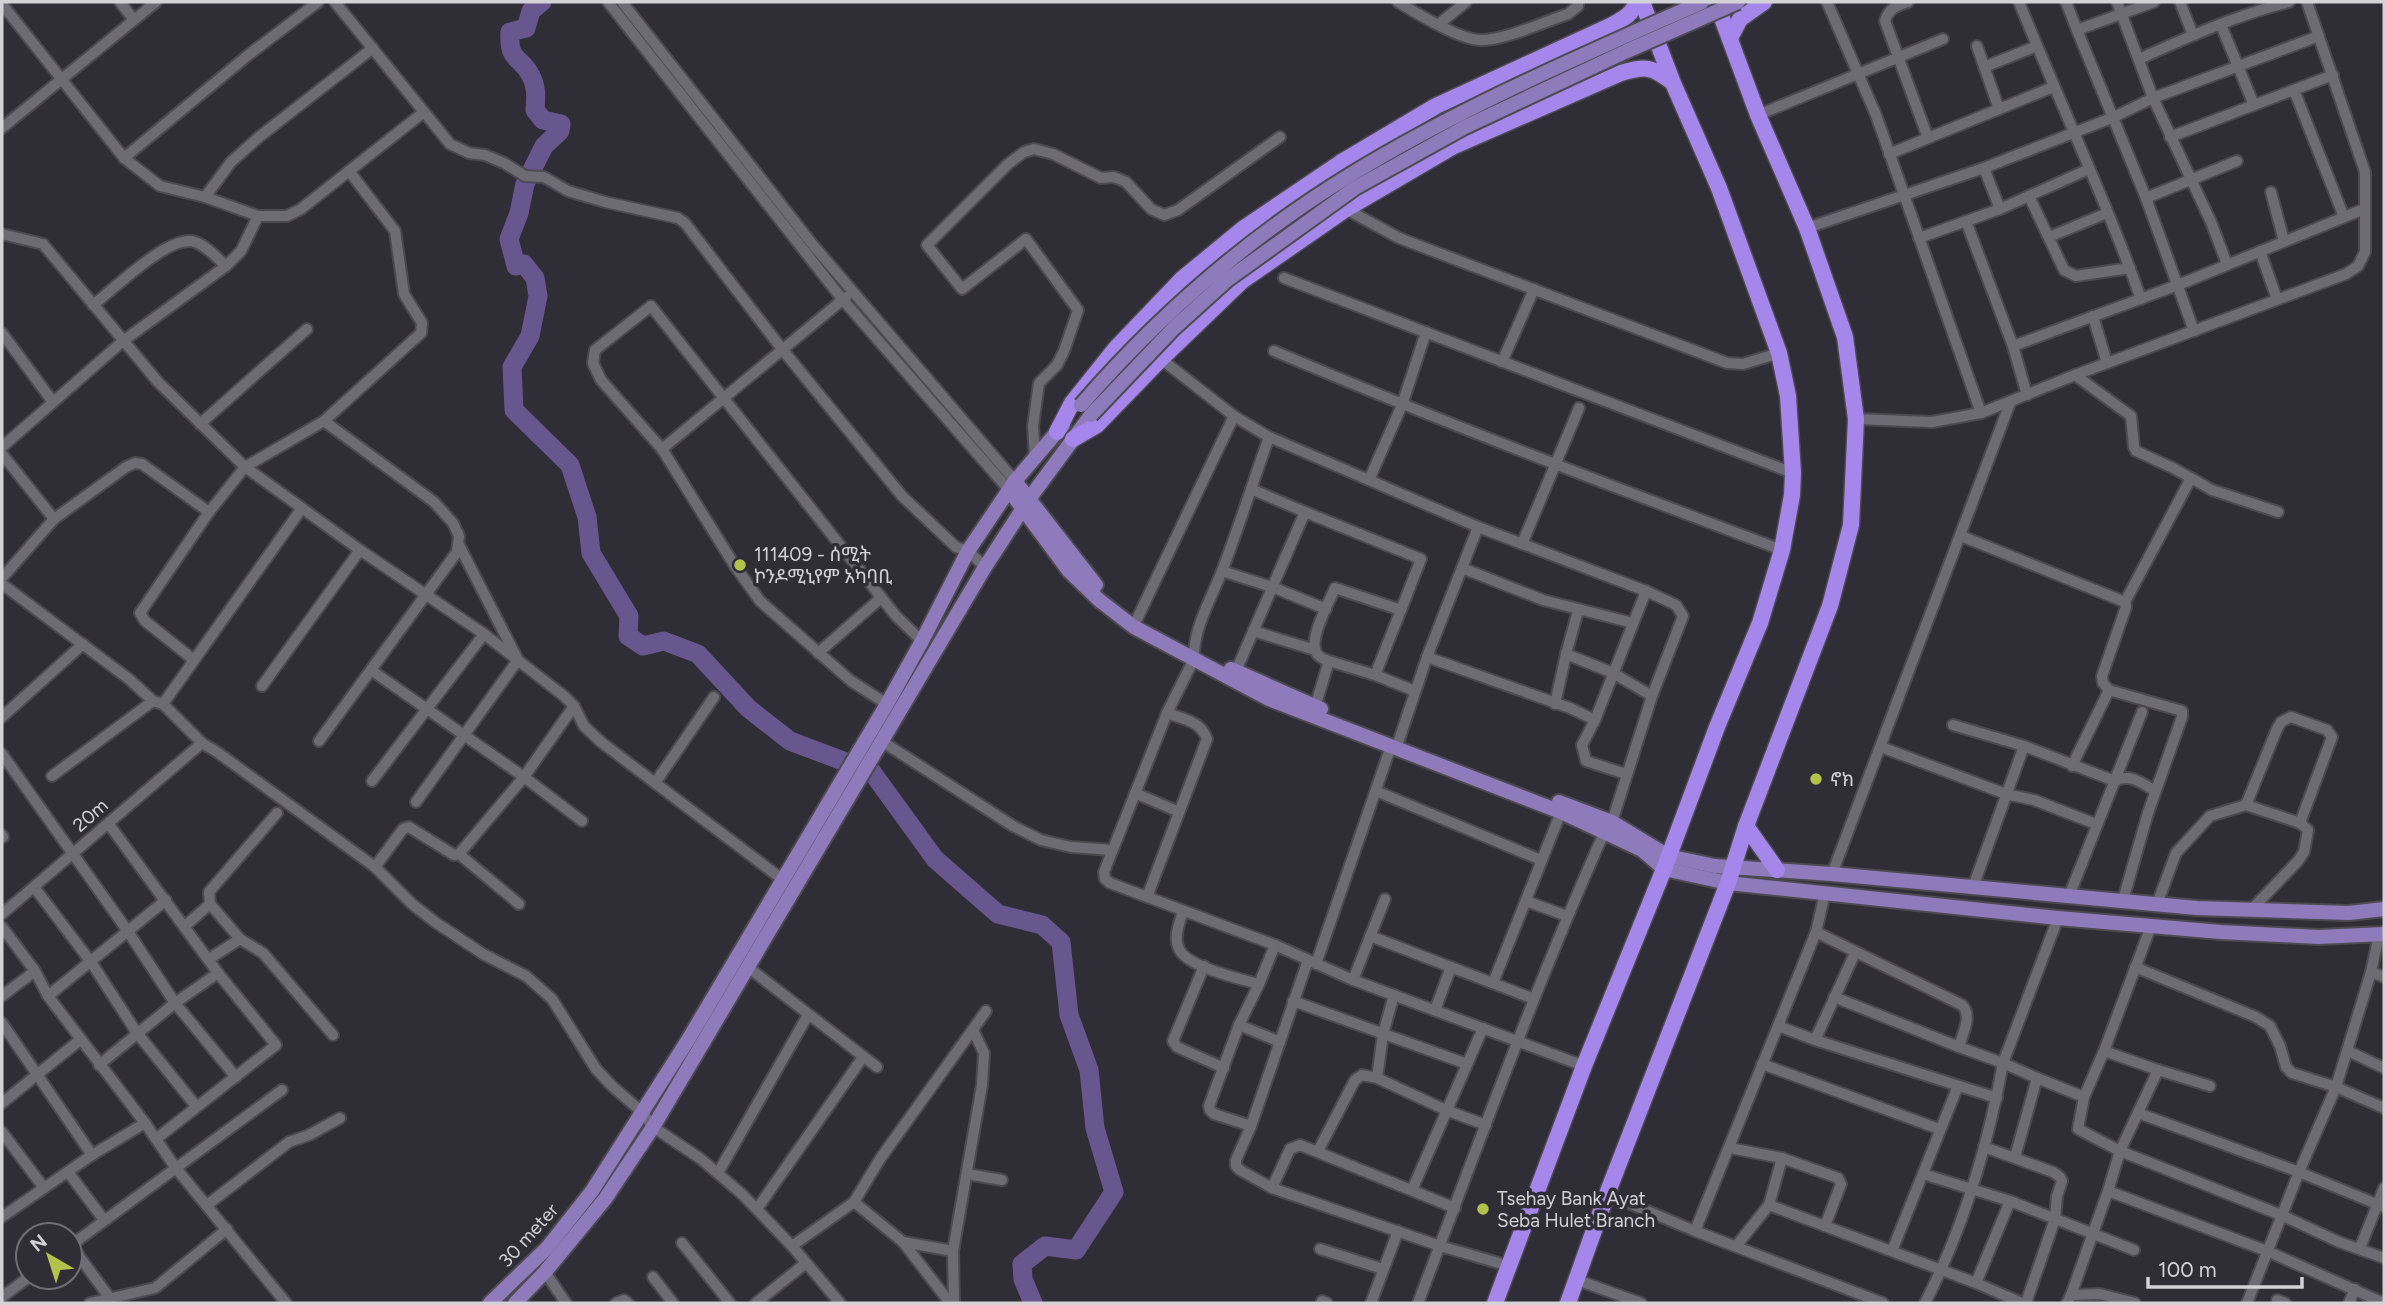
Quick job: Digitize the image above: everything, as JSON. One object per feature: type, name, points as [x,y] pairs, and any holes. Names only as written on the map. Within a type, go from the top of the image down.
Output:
[{"type":"highway","points":[[1057,432],[1072,403],[1116,348],[1182,279],[1244,228],[1340,163],[1436,106],[1610,26],[1627,17],[1636,2]]},
{"type":"highway","points":[[1495,1303],[1584,1066],[1760,622],[1789,520],[1793,473],[1788,396],[1779,354],[1719,188],[1673,83],[1642,2]]},
{"type":"highway","points":[[1568,1303],[1830,606],[1851,526],[1856,419],[1845,338],[1807,228],[1758,116],[1716,2]]},
{"type":"highway","points":[[1730,38],[1740,19],[1764,2]]},
{"type":"highway","points":[[1073,439],[1097,425],[1242,282],[1346,209],[1452,147],[1621,73],[1642,67],[1656,69],[1673,83]]},
{"type":"highway","points":[[1746,826],[1777,870]]},
{"type":"main road","points":[[516,1303],[605,1199],[653,1126],[985,567],[1025,504],[1073,439],[1086,410],[1139,342],[1210,276],[1266,231],[1350,175],[1486,102],[1702,2]]},
{"type":"main road","points":[[1086,410],[1227,279],[1355,188],[1465,127],[1738,2]]},
{"type":"main road","name":"30 meter","points":[[490,1303],[547,1248],[592,1191],[688,1040],[887,704],[968,551],[1035,457],[1057,432],[1086,410]]},
{"type":"main road","points":[[1012,486],[1089,579],[1137,619],[1269,699],[1395,743],[1608,827],[1666,863],[1825,893],[2058,918],[2318,937],[2381,935]]},
{"type":"main road","points":[[1025,504],[1043,538],[1069,571],[1106,606],[1134,627],[1395,743],[1561,812],[1608,827]]},
{"type":"main road","points":[[1004,537],[1024,532],[1043,538]]},
{"type":"main road","points":[[847,772],[860,780]]},
{"type":"main road","points":[[1730,876],[1777,870],[2250,910],[2348,913],[2384,909]]},
{"type":"main road","points":[[2087,920],[2090,898]]},
{"type":"street","points":[[120,2],[134,20]]},
{"type":"street","points":[[2,128],[156,2]]},
{"type":"street","points":[[124,158],[247,56],[318,2]]},
{"type":"street","points":[[335,2],[450,144],[469,153],[485,155],[504,163],[525,176],[544,177],[568,191],[677,218],[685,223],[782,349],[902,496],[956,547],[968,551],[985,567]]},
{"type":"street","points":[[608,2],[848,296],[1012,486]]},
{"type":"street","points":[[1398,2],[1466,37],[1481,41],[1568,14],[1578,6],[1578,2]]},
{"type":"street","points":[[1439,24],[1466,2]]},
{"type":"street","points":[[1827,2],[1905,195],[1982,413]]},
{"type":"street","points":[[1908,2],[1893,7],[1885,21],[1928,138]]},
{"type":"street","points":[[2019,2],[2141,299]]},
{"type":"street","points":[[2066,2],[2146,198],[2194,331]]},
{"type":"street","points":[[2077,30],[2119,7],[2154,2]]},
{"type":"street","points":[[2180,2],[2193,35]]},
{"type":"street","points":[[2139,59],[2221,25],[2258,6],[2289,2]]},
{"type":"street","points":[[1856,419],[1932,422],[1982,413],[2075,375],[2346,274],[2358,266],[2365,252],[2365,172],[2307,2]]},
{"type":"street","points":[[625,3],[848,296]]},
{"type":"street","points":[[2,5],[124,158],[160,186],[205,197],[258,216],[288,216],[301,209],[424,112]]},
{"type":"street","points":[[2119,7],[2153,98],[2211,222],[2227,264]]},
{"type":"street","points":[[2221,25],[2254,105]]},
{"type":"street","points":[[1807,228],[1983,168],[2114,117],[2153,98],[2319,36]]},
{"type":"street","points":[[1758,116],[1943,39]]},
{"type":"street","points":[[1977,46],[1999,109]]},
{"type":"street","points":[[1984,67],[2037,46]]},
{"type":"street","points":[[205,197],[231,162],[259,137],[373,48]]},
{"type":"street","points":[[2170,137],[2333,75]]},
{"type":"street","points":[[1889,154],[2053,87]]},
{"type":"street","points":[[2294,90],[2344,217]]},
{"type":"street","points":[[1035,457],[1033,426],[1040,383],[1057,365],[1078,310],[1026,239],[962,289],[927,245],[1008,164],[1024,152],[1034,149],[1053,154],[1101,178],[1114,177],[1126,183],[1151,209],[1164,215],[1178,210],[1279,137]]},
{"type":"street","points":[[2146,198],[2189,178],[2237,161]]},
{"type":"street","points":[[1983,168],[2000,209]]},
{"type":"street","points":[[1919,238],[2000,209],[2089,169]]},
{"type":"street","points":[[194,660],[145,621],[140,613],[209,512],[245,467],[324,421],[421,333],[422,323],[404,294],[395,231],[349,171]]},
{"type":"street","points":[[2271,192],[2284,241]]},
{"type":"street","points":[[2029,196],[2064,270],[2076,276],[2130,268]]},
{"type":"street","points":[[1346,209],[1399,238],[1727,363],[1743,364],[1779,354]]},
{"type":"street","points":[[2013,346],[2178,285],[2364,209]]},
{"type":"street","points":[[2049,237],[2108,214]]},
{"type":"street","points":[[2,447],[123,341],[226,266],[241,251],[258,216]]},
{"type":"street","points":[[1966,221],[2013,346],[2027,395]]},
{"type":"street","points":[[2,234],[43,244],[158,382],[245,467],[518,660],[574,706],[584,726],[601,742],[782,879]]},
{"type":"street","points":[[93,305],[153,257],[186,241],[194,241],[203,246],[226,266]]},
{"type":"street","points":[[2260,251],[2277,299]]},
{"type":"street","points":[[1284,278],[1793,473]]},
{"type":"street","points":[[1502,362],[1534,289]]},
{"type":"street","points":[[662,449],[848,296]]},
{"type":"street","points":[[887,704],[851,681],[760,600],[747,584],[662,449],[601,380],[593,363],[594,349],[651,306],[881,598],[922,641]]},
{"type":"street","points":[[2093,316],[2107,363]]},
{"type":"street","points":[[200,424],[307,329]]},
{"type":"street","points":[[1370,480],[1402,405],[1426,332]]},
{"type":"street","points":[[2,333],[53,402]]},
{"type":"street","points":[[1274,351],[1554,465],[1782,550]]},
{"type":"street","points":[[1161,359],[1234,416],[1269,437],[1478,527],[1646,591],[1676,605],[1682,616],[1608,827],[1567,916],[1534,999],[1419,1303]]},
{"type":"street","points":[[2075,375],[2131,415],[2136,451],[2174,468],[2212,490],[2278,512]]},
{"type":"street","points":[[1832,874],[2010,403]]},
{"type":"street","points":[[1522,544],[1579,408]]},
{"type":"street","points":[[1137,619],[1234,416]]},
{"type":"street","points":[[319,741],[427,596],[459,545],[459,536],[453,523],[434,502],[324,421]]},
{"type":"street","points":[[1269,437],[1206,610],[1194,655],[1167,713],[1112,850],[1104,872],[1105,879],[1275,945],[1353,980],[1584,1066]]},
{"type":"street","points":[[2,454],[54,519]]},
{"type":"street","points":[[2,578],[54,519],[135,463],[142,464],[209,512]]},
{"type":"street","points":[[2123,900],[2182,711],[2109,690],[2103,683],[2102,676],[2126,607],[2125,602],[2191,478]]},
{"type":"street","points":[[1251,489],[1422,559],[1375,675]]},
{"type":"street","points":[[52,776],[158,702],[194,660],[303,508]]},
{"type":"street","points":[[1236,671],[1305,512]]},
{"type":"street","points":[[1478,527],[1312,962],[1293,1001],[1236,1166],[1272,1188],[1440,1246],[1509,1266]]},
{"type":"street","points":[[1961,536],[2125,602]]},
{"type":"street","points":[[459,545],[518,660]]},
{"type":"street","points":[[262,686],[359,550]]},
{"type":"street","points":[[1462,568],[1543,600],[1633,623]]},
{"type":"street","points":[[1222,571],[1272,587],[1326,609]]},
{"type":"street","points":[[2,584],[158,702],[202,743],[375,867],[411,904],[435,922],[483,954],[526,976],[552,999],[596,1069],[642,1112],[653,1126],[718,1173],[757,1209],[840,1303]]},
{"type":"street","points":[[1401,610],[1335,588],[1314,639],[1315,650],[1320,658],[1415,691]]},
{"type":"street","points":[[1626,774],[1586,761],[1582,745],[1595,720],[1646,591]]},
{"type":"street","points":[[818,653],[881,598]]},
{"type":"street","points":[[1555,704],[1578,611]]},
{"type":"street","points":[[1254,631],[1315,650]]},
{"type":"street","points":[[372,781],[484,634]]},
{"type":"street","points":[[2,717],[83,644]]},
{"type":"street","points":[[1566,654],[1613,673],[1652,696]]},
{"type":"street","points":[[1427,657],[1570,708],[1595,720]]},
{"type":"street","points":[[416,802],[518,660]]},
{"type":"street","points":[[1315,707],[1329,661]]},
{"type":"street","points":[[371,670],[582,821]]},
{"type":"street","points":[[2072,766],[2109,690]]},
{"type":"street","points":[[655,783],[714,697]]},
{"type":"street","points":[[459,855],[524,777],[574,706]]},
{"type":"street","points":[[2068,896],[2142,712]]},
{"type":"street","points":[[1147,897],[1208,739],[1196,724],[1167,713]]},
{"type":"street","points":[[2246,805],[2277,729],[2281,722],[2291,717],[2327,730],[2332,737],[2300,823]]},
{"type":"street","points":[[1953,725],[2024,746],[2115,781],[2123,777],[2132,778],[2155,791]]},
{"type":"street","points":[[883,742],[1013,826],[1041,840],[1071,848],[1112,850]]},
{"type":"street","name":"20m","points":[[2,914],[202,743]]},
{"type":"street","points":[[1973,887],[2024,746]]},
{"type":"street","points":[[1881,747],[2006,794],[2034,800],[2096,824]]},
{"type":"street","points":[[2,754],[127,930],[175,1003],[236,1077]]},
{"type":"street","points":[[1376,792],[1541,860]]},
{"type":"street","points":[[1135,793],[1179,812]]},
{"type":"street","points":[[2157,904],[2176,853],[2202,824],[2210,816],[2246,805],[2300,823],[2308,830],[2304,852],[2298,861],[2250,910]]},
{"type":"street","points":[[1493,983],[1561,812]]},
{"type":"street","points":[[276,813],[209,892],[210,904],[240,939],[263,953],[334,1035]]},
{"type":"street","points":[[108,823],[218,973],[276,1045],[156,1139]]},
{"type":"street","points":[[375,867],[403,829],[409,827],[454,855],[459,855],[519,904]]},
{"type":"street","points":[[34,887],[91,962],[137,1033],[196,1106]]},
{"type":"street","points":[[1695,1231],[1816,932],[1825,893]]},
{"type":"street","points":[[1353,980],[1385,899]]},
{"type":"street","points":[[48,996],[166,900]]},
{"type":"street","points":[[1526,901],[1567,916]]},
{"type":"street","points":[[185,926],[210,904]]},
{"type":"street","points":[[1183,911],[1177,932],[1179,950],[1184,956],[1204,966],[1259,984]]},
{"type":"street","points":[[1925,1303],[1942,1271],[1984,1147],[2003,1063],[2058,918]]},
{"type":"street","points":[[2151,926],[2084,1097],[2078,1129],[2120,1152],[2384,1258]]},
{"type":"street","points":[[2,927],[35,971],[48,996],[145,1123],[175,1167],[286,1303]]},
{"type":"street","points":[[1816,932],[1962,1005],[1968,1015],[1959,1047]]},
{"type":"street","points":[[2247,1303],[2336,1087],[2381,935]]},
{"type":"street","points":[[1370,936],[1534,999]]},
{"type":"street","points":[[209,959],[240,939]]},
{"type":"street","points":[[1251,1126],[1214,1114],[1209,1106],[1239,1025],[1275,945]]},
{"type":"street","points":[[1815,1040],[1855,953]]},
{"type":"street","points":[[1204,966],[1173,1041],[1177,1047],[1224,1068]]},
{"type":"street","points":[[1435,1010],[1451,967]]},
{"type":"street","points":[[2135,967],[2256,1017],[2270,1026],[2286,1067],[2292,1073],[2336,1087],[2384,1108]]},
{"type":"street","points":[[749,968],[877,1067]]},
{"type":"street","points":[[2,996],[35,971]]},
{"type":"street","points":[[2371,972],[2384,977]]},
{"type":"street","points":[[99,1065],[175,1003],[218,973]]},
{"type":"street","points":[[1377,1078],[1383,1034],[1394,995]]},
{"type":"street","points":[[1834,997],[2084,1097]]},
{"type":"street","points":[[1293,1001],[1467,1064]]},
{"type":"street","points":[[792,1246],[854,1202],[880,1159],[986,1011]]},
{"type":"street","points":[[718,1173],[808,1015]]},
{"type":"street","points":[[2,1023],[92,1155]]},
{"type":"street","points":[[1239,1025],[1280,1042]]},
{"type":"street","points":[[1777,1026],[1997,1098]]},
{"type":"street","points":[[1412,1190],[1483,1028]]},
{"type":"street","points":[[952,1303],[953,1251],[983,1074],[984,1053],[973,1030]]},
{"type":"street","points":[[2,1103],[80,1040]]},
{"type":"street","points":[[2104,1051],[2210,1086]]},
{"type":"street","points":[[2348,1051],[2384,1068]]},
{"type":"street","points":[[757,1209],[863,1057]]},
{"type":"street","points":[[1762,1065],[1939,1129]]},
{"type":"street","points":[[2135,1303],[2100,1294],[2069,1299],[2120,1152],[2158,1070]]},
{"type":"street","points":[[1318,1151],[1355,1080],[1362,1075],[1377,1078],[1448,1111],[1486,1125]]},
{"type":"street","points":[[2015,1157],[2037,1078]]},
{"type":"street","points":[[1892,1251],[1958,1086]]},
{"type":"street","points":[[84,1235],[282,1090]]},
{"type":"street","points":[[2138,1113],[2299,1172],[2381,1206]]},
{"type":"street","points":[[207,1205],[289,1142],[309,1135],[340,1118]]},
{"type":"street","points":[[2,1217],[92,1155],[145,1123]]},
{"type":"street","points":[[2,1132],[44,1188]]},
{"type":"street","points":[[1272,1188],[1290,1149],[1300,1145],[1455,1208]]},
{"type":"street","points":[[1769,1206],[2024,1303],[2055,1219],[2057,1196],[2062,1181],[2060,1177],[2015,1157],[1984,1147]]},
{"type":"street","points":[[1730,1148],[1782,1158],[1840,1180],[1841,1185],[1825,1226]]},
{"type":"street","points":[[1735,1246],[1769,1206],[1782,1158]]},
{"type":"street","points":[[68,1172],[104,1220]]},
{"type":"street","points":[[967,1174],[1002,1180]]},
{"type":"street","points":[[1923,1174],[2010,1201],[2134,1250]]},
{"type":"street","points":[[2360,1248],[2381,1206],[2384,1188]]},
{"type":"street","points":[[2108,1191],[2267,1251],[2384,1303]]},
{"type":"street","points":[[1607,1194],[1883,1303]]},
{"type":"street","points":[[1976,1283],[2010,1201]]},
{"type":"street","points":[[854,1202],[903,1242],[952,1303]]},
{"type":"street","points":[[89,1303],[155,1288],[227,1229]]},
{"type":"street","points":[[1371,1303],[1398,1231]]},
{"type":"street","points":[[903,1242],[953,1251]]},
{"type":"street","points":[[682,1243],[730,1303]]},
{"type":"street","points":[[1320,1249],[1382,1269]]},
{"type":"street","points":[[84,1263],[109,1297]]},
{"type":"street","points":[[756,1303],[806,1263]]},
{"type":"street","points":[[545,1272],[566,1303]]},
{"type":"street","points":[[653,1277],[673,1303]]},
{"type":"street","points":[[1577,1280],[1641,1303]]},
{"type":"street","points":[[2349,1303],[2355,1289]]},
{"type":"street","points":[[616,1303],[624,1300],[628,1303]]},
{"type":"waterway","points":[[542,2],[531,11],[526,28],[510,32],[513,54],[527,69],[534,84],[535,110],[543,120],[561,124],[560,131],[544,146],[525,184],[519,213],[509,239],[516,266],[524,264],[535,278],[538,296],[530,336],[512,367],[514,410],[570,465],[587,517],[591,553],[629,616],[628,636],[643,646],[664,641],[698,654],[748,708],[790,741],[872,772],[935,859],[998,914],[1042,925],[1061,942],[1069,1015],[1089,1070],[1095,1128],[1114,1192],[1076,1250],[1045,1246],[1022,1264],[1023,1279],[1033,1303]]},
{"type":"place","name":"111409 - ሰሚት ኮንዶሚኒየም አካባቢ","points":[[740,565]]},
{"type":"place","name":"ኖክ","points":[[1816,779]]},
{"type":"place","name":"Tsehay Bank Ayat Seba Hulet Branch","points":[[1483,1209]]}]
